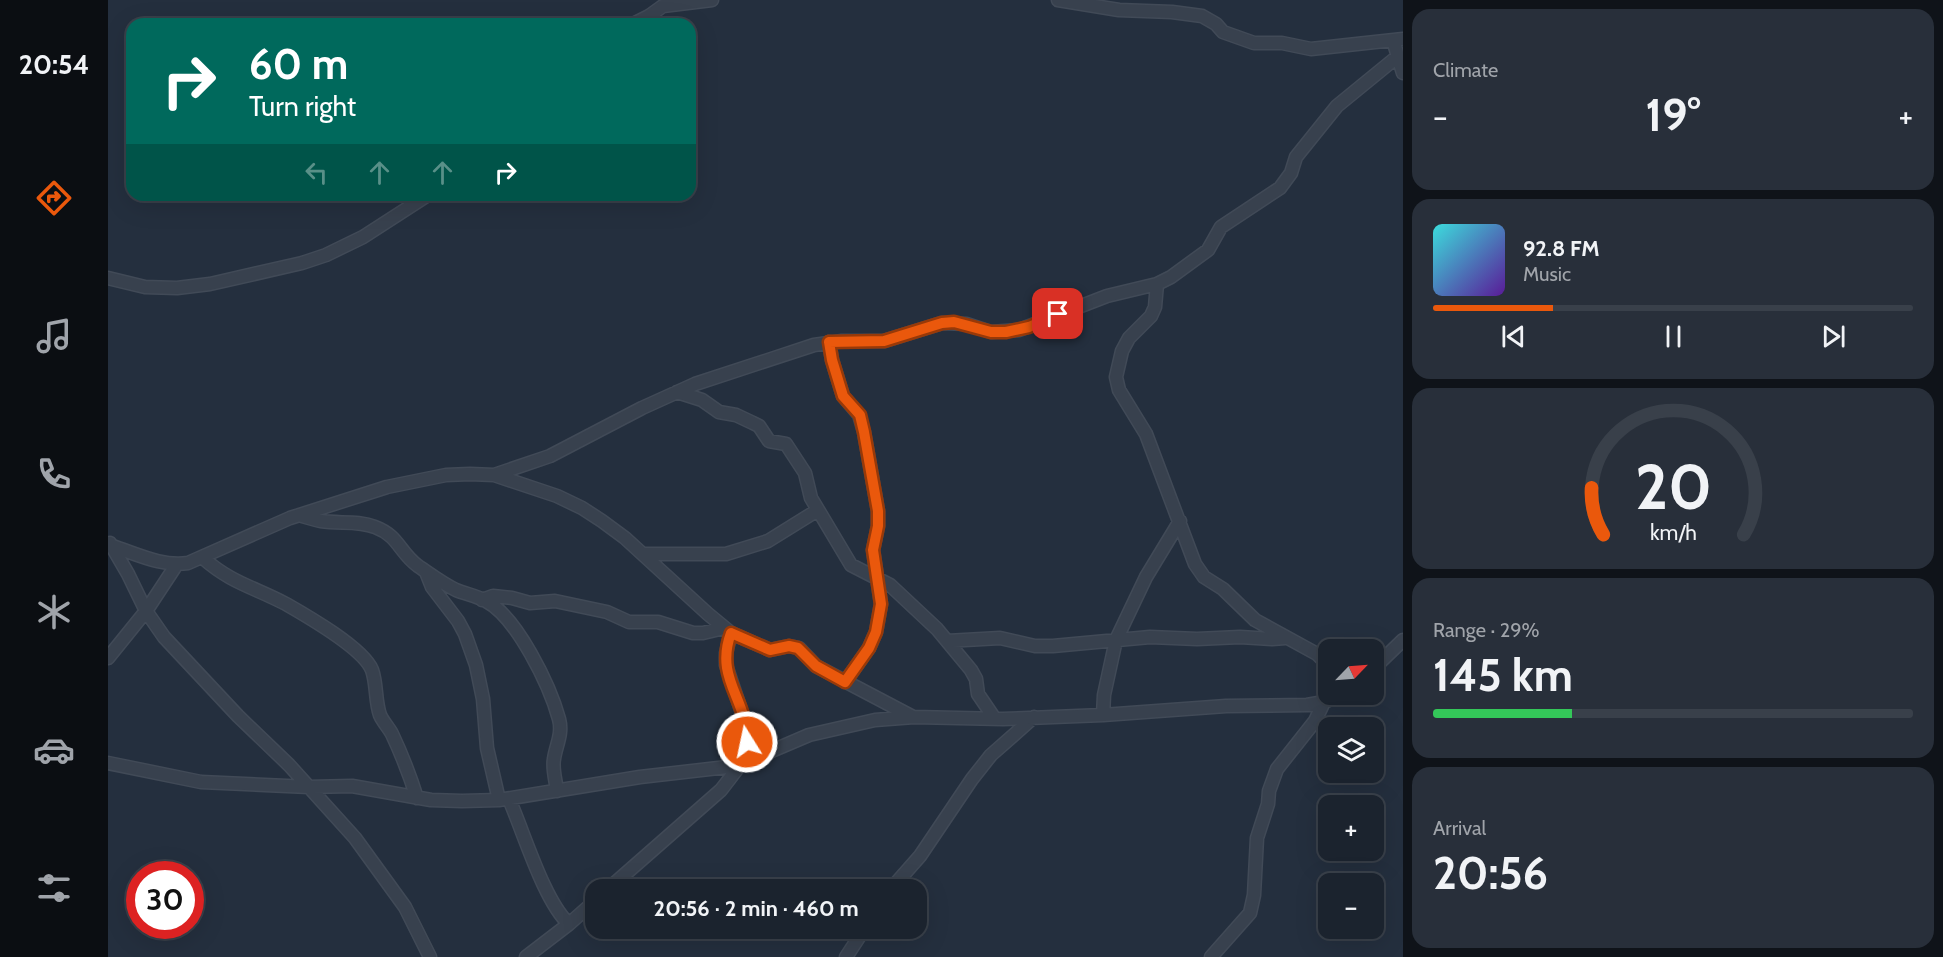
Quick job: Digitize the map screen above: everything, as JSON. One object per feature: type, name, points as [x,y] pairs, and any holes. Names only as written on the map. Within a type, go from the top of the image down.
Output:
[{"type":"street","points":[[645,18],[663,6],[712,0]]},
{"type":"street","points":[[1058,0],[1119,10],[1203,16],[1216,24],[1223,32],[1254,43],[1282,43],[1311,49],[1398,39],[1397,57],[1403,73]]},
{"type":"street","points":[[494,476],[550,456],[677,392],[814,345],[829,342],[884,341],[942,323],[967,324],[991,332],[1019,330],[1107,296],[1157,284],[1181,272],[1208,250],[1221,227],[1280,188],[1291,172],[1296,157],[1337,106],[1397,57]]},
{"type":"street","points":[[108,278],[145,287],[177,288],[210,284],[302,263],[326,255],[363,237],[419,201]]},
{"type":"street","points":[[1157,284],[1151,316],[1129,338],[1122,351],[1116,377],[1119,390],[1146,434],[1195,564],[1204,577],[1223,589],[1255,620],[1318,655]]},
{"type":"street","points":[[829,342],[843,396],[860,415],[878,511],[878,526],[873,550],[881,604],[876,632],[869,648],[845,682]]},
{"type":"street","points":[[677,392],[702,400],[719,412],[753,423],[759,426],[770,441],[786,444],[805,473],[808,492],[850,565],[890,585],[947,640],[971,670],[976,679],[978,694],[995,719]]},
{"type":"street","points":[[110,543],[162,563],[177,564],[202,558],[299,515],[378,489],[420,479],[470,474],[494,476],[531,487],[582,508],[625,537],[728,630],[770,650],[789,646],[798,648],[816,666],[914,717]]},
{"type":"street","points":[[643,554],[717,556],[726,554],[768,541],[818,510]]},
{"type":"street","points":[[299,515],[322,521],[372,525],[389,532],[409,559],[426,571],[454,589],[499,609],[513,625],[529,650],[553,703],[560,728],[560,738],[554,759],[557,790]]},
{"type":"street","points":[[1103,715],[1104,695],[1116,640],[1146,577],[1180,520]]},
{"type":"street","points":[[110,543],[129,573],[146,611],[180,655],[289,765],[355,838],[405,907],[430,957]]},
{"type":"street","points":[[202,558],[231,579],[293,609],[365,659],[372,671],[380,716],[390,730],[407,766],[417,798]]},
{"type":"street","points":[[108,658],[146,611],[177,564]]},
{"type":"street","points":[[426,571],[432,587],[465,634],[476,665],[483,699],[487,748],[504,800],[550,897],[560,915],[569,924]]},
{"type":"street","points":[[482,600],[493,596],[530,603],[555,601],[607,612],[628,622],[658,622],[693,633],[728,630]]},
{"type":"street","points":[[620,879],[721,790],[741,764],[747,742],[746,725],[726,665],[728,630]]},
{"type":"street","points":[[947,640],[1000,638],[1035,646],[1053,646],[1150,637],[1286,638]]},
{"type":"street","points":[[1384,658],[1403,640]]},
{"type":"street","points":[[108,763],[201,782],[309,787],[352,786],[417,798],[462,801],[504,800],[640,777],[709,770],[741,764],[809,735],[875,720],[914,717],[995,719],[1103,715],[1226,706],[1318,703]]},
{"type":"street","points":[[1211,957],[1250,913],[1254,895],[1257,838],[1268,804],[1269,791],[1277,769],[1315,721],[1323,705]]},
{"type":"street","points":[[900,879],[920,856],[991,755],[1034,717]]},
{"type":"street","points":[[526,957],[585,910]]},
{"type":"street","points":[[846,957],[858,939]]},
{"type":"route","points":[[747,742],[746,725],[726,665],[726,653],[731,633],[770,650],[789,646],[798,648],[816,666],[845,682],[857,668],[876,632],[881,604],[873,550],[878,526],[877,501],[860,415],[843,396],[829,342],[884,341],[942,323],[954,322],[991,332],[1006,332],[1029,327],[1058,314]]}]
